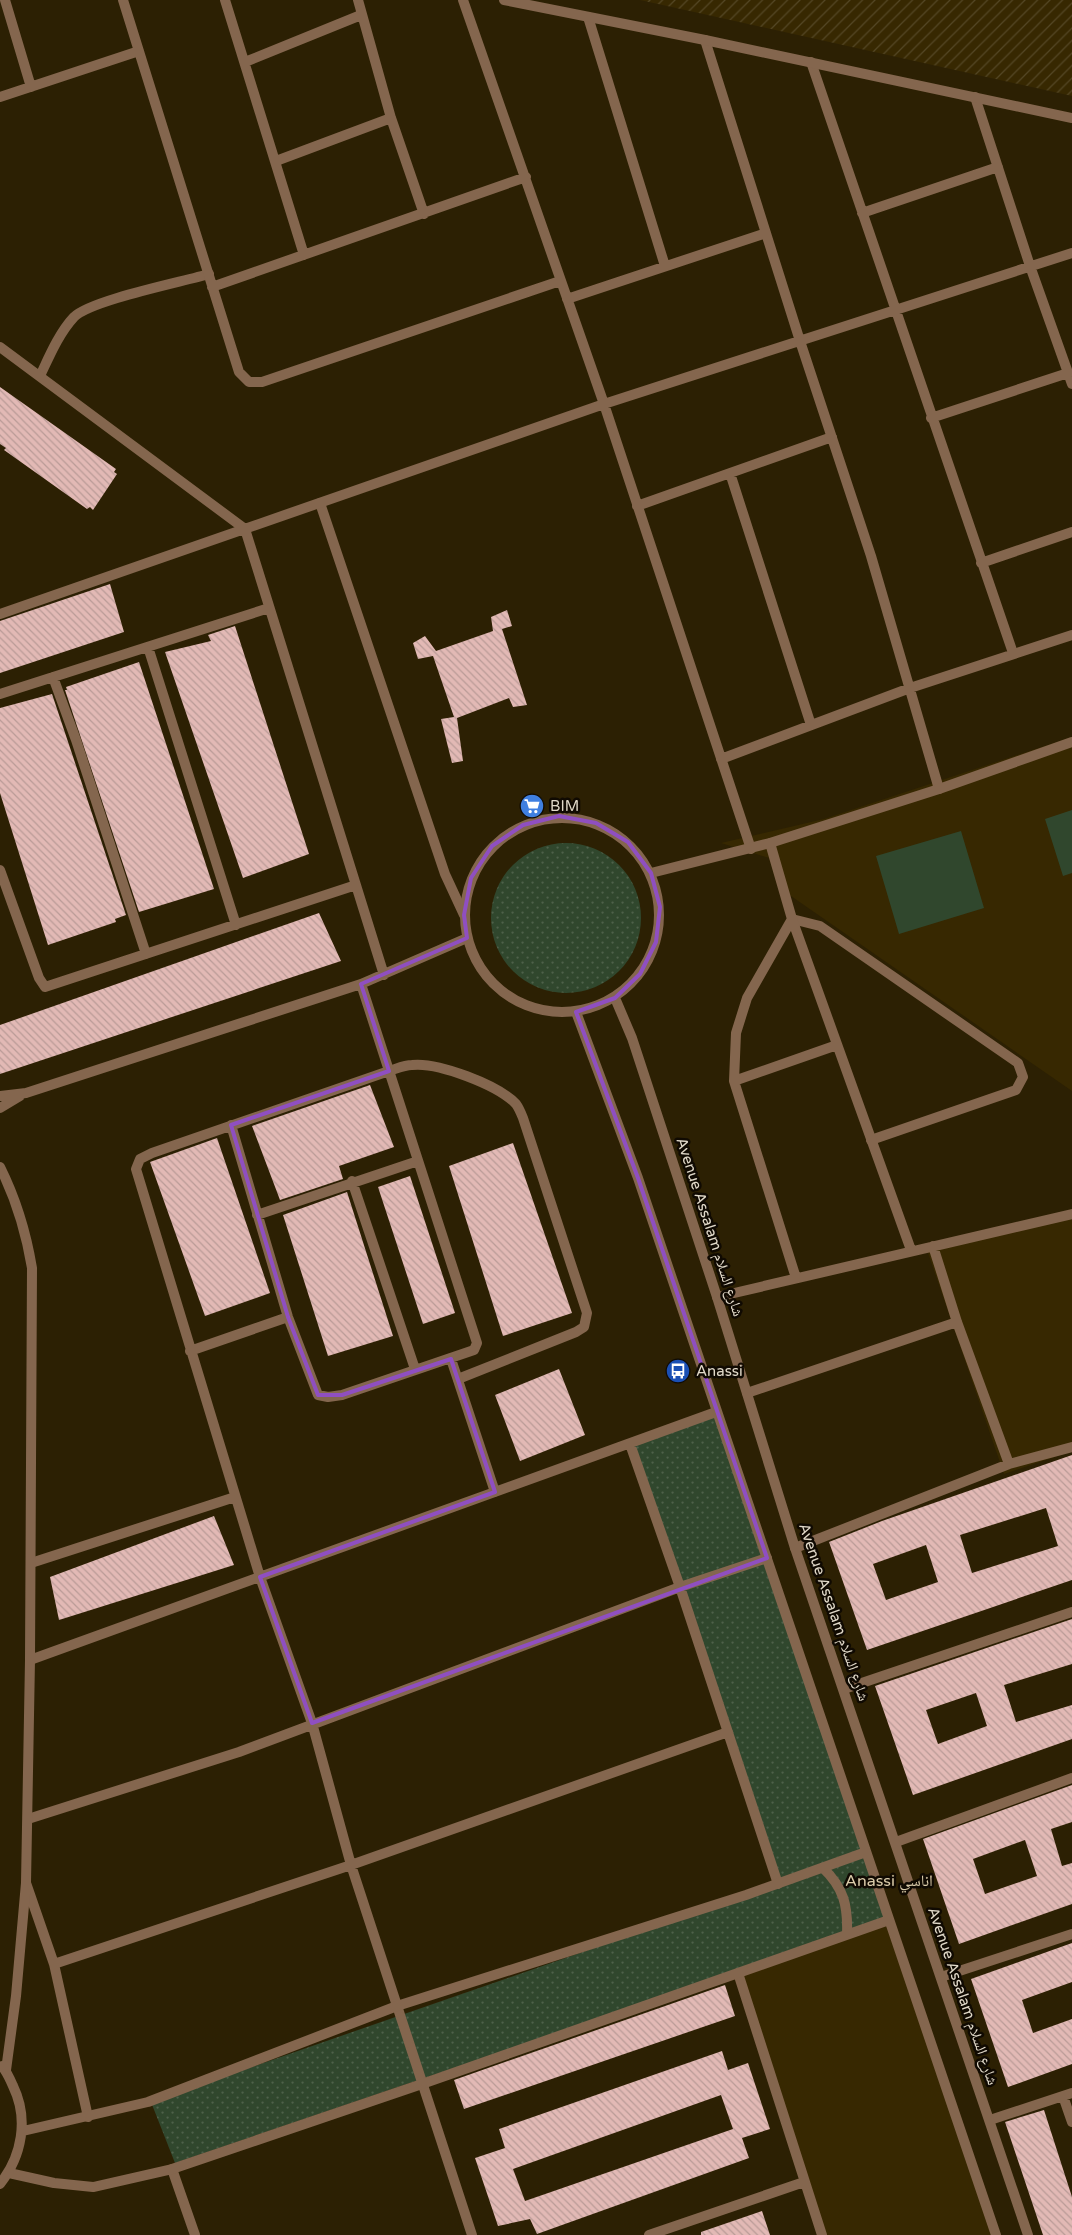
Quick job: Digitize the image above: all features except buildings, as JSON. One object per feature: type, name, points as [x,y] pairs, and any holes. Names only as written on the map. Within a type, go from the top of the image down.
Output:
[{"type":"street","points":[[5,0],[30,87]]},
{"type":"street","points":[[123,0],[212,287],[239,372],[243,378],[254,384],[560,281]]},
{"type":"street","points":[[226,0],[304,255]]},
{"type":"street","points":[[358,0],[391,118],[424,214]]},
{"type":"street","points":[[463,0],[604,404],[750,848]]},
{"type":"street","points":[[504,0],[811,62],[1072,118]]},
{"type":"street","points":[[245,62],[361,15]]},
{"type":"street","points":[[588,17],[665,266]]},
{"type":"street","points":[[705,40],[800,341],[871,556],[939,788]]},
{"type":"street","points":[[0,97],[139,51]]},
{"type":"street","points":[[811,62],[1012,653]]},
{"type":"street","points":[[975,97],[1030,266],[1072,384]]},
{"type":"street","points":[[276,161],[391,118]]},
{"type":"street","points":[[862,213],[998,167]]},
{"type":"street","points":[[212,287],[526,177]]},
{"type":"street","points":[[567,299],[766,232]]},
{"type":"street","points":[[0,614],[604,404],[1072,253]]},
{"type":"street","points":[[40,376],[67,327],[84,310],[120,298],[209,274]]},
{"type":"street","points":[[0,347],[244,529],[384,975]]},
{"type":"street","points":[[931,418],[1068,373]]},
{"type":"street","points":[[637,506],[832,437]]},
{"type":"street","points":[[730,473],[811,725]]},
{"type":"street","points":[[320,502],[445,874],[464,915]]},
{"type":"street","points":[[981,562],[1072,532]]},
{"type":"street","points":[[0,694],[270,608]]},
{"type":"street","points":[[721,759],[910,688],[1012,653],[1072,635]]},
{"type":"street","points":[[148,647],[236,925]]},
{"type":"street","points":[[53,678],[76,740],[146,954]]},
{"type":"street","points":[[650,873],[770,843],[1072,742]]},
{"type":"street","points":[[559,816],[596,823],[628,842],[650,873],[660,907],[656,942],[640,974],[614,998],[596,1007],[576,1012],[546,1012],[519,1003],[495,986],[477,964],[466,938],[464,915],[471,878],[492,846],[522,825],[559,816]]},
{"type":"street","points":[[770,843],[792,920],[911,1250]]},
{"type":"street","points":[[0,870],[43,986],[50,986],[356,885]]},
{"type":"street","points":[[792,920],[747,998],[736,1034],[734,1081],[796,1278]]},
{"type":"street","points":[[792,920],[820,926],[1018,1063],[1023,1077],[1016,1090],[871,1140]]},
{"type":"street","points":[[0,1096],[26,1092],[361,984],[466,938]]},
{"type":"street","points":[[231,1125],[288,1317],[318,1395],[328,1398],[342,1394],[415,1369],[452,1359],[474,1350],[476,1343],[361,984]]},
{"type":"street","name":"Avenue Assalam شارع السلام","points":[[614,998],[632,1038],[717,1297],[795,1548],[1028,2235]]},
{"type":"street","points":[[576,1012],[638,1178],[996,2235]]},
{"type":"street","points":[[734,1081],[837,1045]]},
{"type":"street","points":[[458,1379],[576,1332],[584,1327],[587,1313],[523,1118],[516,1104],[503,1094],[461,1074],[434,1066],[411,1065],[231,1125],[140,1159],[137,1164],[139,1186],[260,1577],[312,1723],[350,1865],[472,2235]]},
{"type":"street","points":[[0,1108],[26,1092]]},
{"type":"street","points":[[257,1215],[352,1181],[418,1161]]},
{"type":"street","points":[[0,1166],[10,1186],[23,1222],[32,1268],[31,1563],[26,1883],[16,1996],[3,2067],[20,2099],[23,2131],[18,2153],[9,2173],[0,2184]]},
{"type":"street","points":[[352,1181],[415,1369]]},
{"type":"street","points":[[717,1297],[911,1250],[1072,1214]]},
{"type":"street","points":[[933,1246],[957,1322],[1009,1464]]},
{"type":"street","points":[[190,1351],[288,1317]]},
{"type":"street","points":[[747,1393],[957,1322]]},
{"type":"street","points":[[452,1359],[495,1492]]},
{"type":"street","points":[[30,1660],[716,1412]]},
{"type":"street","points":[[630,1444],[680,1586],[778,1884]]},
{"type":"street","points":[[795,1548],[1009,1464],[1072,1447]]},
{"type":"street","points":[[31,1563],[235,1497]]},
{"type":"street","points":[[28,1819],[239,1752],[680,1586],[767,1558]]},
{"type":"street","points":[[844,1689],[1072,1612]]},
{"type":"street","points":[[54,1964],[350,1865],[728,1732]]},
{"type":"street","points":[[896,1842],[1072,1778]]},
{"type":"street","points":[[23,2131],[148,2102],[397,2006],[778,1884],[866,1852]]},
{"type":"street","points":[[823,1868],[836,1881],[844,1898],[848,1917],[847,1934]]},
{"type":"street","points":[[26,1883],[54,1964],[88,2117]]},
{"type":"street","points":[[9,2173],[54,2183],[93,2187],[172,2169],[422,2084],[890,1920]]},
{"type":"street","points":[[941,1977],[1072,1934]]},
{"type":"street","points":[[738,1973],[822,2235]]},
{"type":"street","points":[[990,2120],[1068,2094],[1072,2122]]},
{"type":"street","points":[[172,2169],[195,2235]]},
{"type":"street","points":[[649,2235],[804,2182]]},
{"type":"highlighted area","points":[[559,816],[596,823],[628,842],[651,873],[660,907],[656,942],[640,974],[615,998],[576,1012],[638,1178],[767,1558],[312,1723],[260,1577],[495,1492],[451,1359],[342,1395],[318,1395],[288,1317],[231,1125],[389,1071],[361,984],[467,938],[464,915],[471,878],[492,846],[523,825]]},
{"type":"shaded area","points":[[640,0],[1072,0],[1072,96]]},
{"type":"shaded area","points":[[1072,737],[1072,1091],[778,887],[769,858],[721,843],[824,819]]},
{"type":"shaded area","points":[[1072,1217],[1072,1451],[1004,1474],[926,1247]]},
{"type":"shaded area","points":[[889,1920],[996,2235],[821,2235],[738,1973]]},
{"type":"green space","points":[[1072,810],[1072,873],[1063,876],[1045,819]]},
{"type":"green space","points":[[961,831],[984,908],[899,934],[876,856]]},
{"type":"green space","points":[[566,843],[581,844],[595,849],[608,855],[619,865],[629,876],[635,889],[640,903],[640,933],[635,947],[629,960],[619,971],[608,981],[595,987],[581,992],[566,993],[551,992],[537,987],[524,981],[513,971],[503,960],[497,947],[492,933],[491,918],[492,903],[497,889],[503,876],[513,865],[524,855],[537,849],[551,844]]},
{"type":"green space","points":[[716,1412],[889,1920],[175,2163],[151,2102],[778,1884],[630,1444]]},
{"type":"place","name":"BIM","points":[[532,806]]},
{"type":"place","name":"Anassi","points":[[678,1371]]},
{"type":"district","name":"Anassi اناسي","points":[[889,1880]]}]
